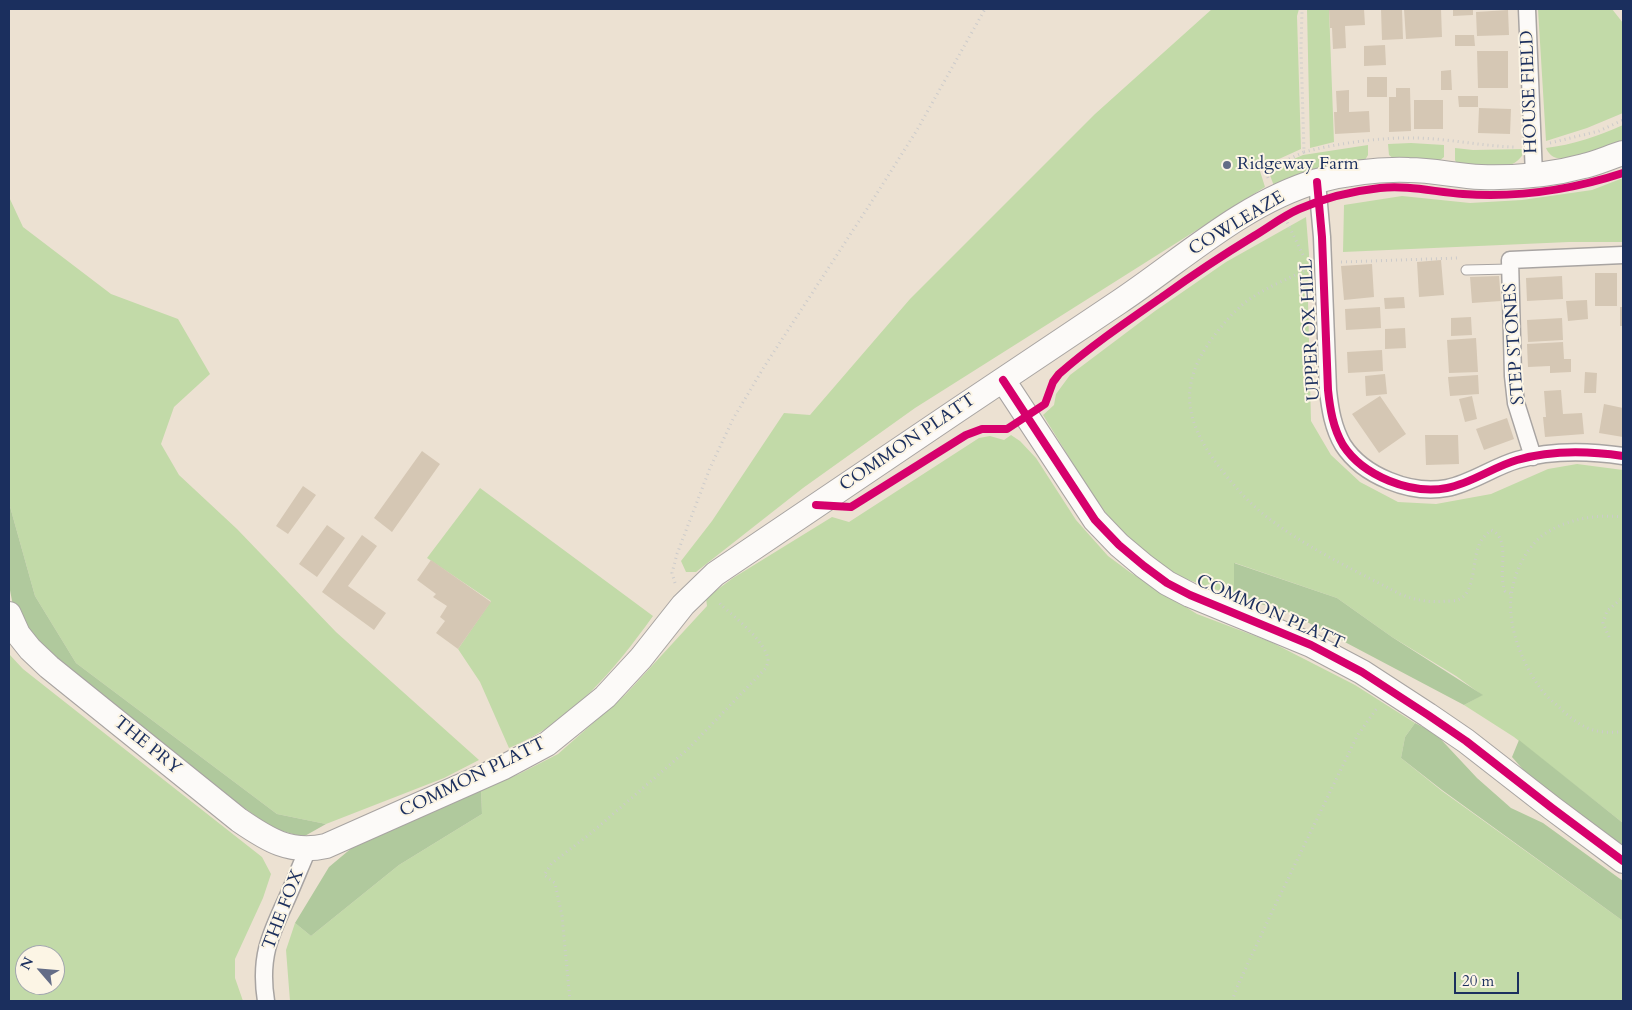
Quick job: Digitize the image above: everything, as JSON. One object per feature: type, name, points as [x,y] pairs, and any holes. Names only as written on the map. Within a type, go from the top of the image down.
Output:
[{"type":"main road","name":"COWLEAZE","points":[[1003,380],[1241,218],[1276,197],[1317,192],[1348,174],[1390,170],[1423,171],[1480,177],[1534,175],[1586,166],[1623,153]]},
{"type":"main road","name":"COMMON PLATT","points":[[308,849],[326,846],[352,835],[504,767],[547,744],[605,697],[641,658],[683,605],[716,574],[1003,380],[1095,520],[1144,566],[1167,583],[1190,595],[1310,645],[1362,672],[1466,741],[1623,861]]},
{"type":"main road","name":"THE PRY","points":[[9,614],[18,634],[30,649],[49,667],[239,820],[280,844],[308,849]]},
{"type":"street","name":"HOUSE FIELD","points":[[1527,9],[1534,175]]},
{"type":"street","name":"UPPER OX HILL","points":[[1317,192],[1322,237],[1330,412],[1344,446],[1368,469],[1384,479],[1406,486],[1428,489],[1446,488],[1465,482],[1492,469],[1533,457],[1576,453],[1602,453],[1623,456]]},
{"type":"street","points":[[1510,264],[1623,255]]},
{"type":"street","name":"STEP STONES","points":[[1510,264],[1513,376],[1516,403],[1533,457]]},
{"type":"street","name":"THE FOX","points":[[266,1001],[264,974],[268,944],[273,927],[308,849]]},
{"type":"lane","points":[[1466,270],[1510,264]]},
{"type":"path","points":[[683,605],[672,574],[677,554],[710,468],[733,419],[764,367],[907,145],[985,9]]},
{"type":"path","points":[[1302,9],[1302,84]]},
{"type":"path","points":[[1304,152],[1336,145],[1401,138],[1429,139],[1498,147],[1532,146],[1582,136],[1599,131],[1623,120]]},
{"type":"path","points":[[1278,221],[1302,208],[1317,192]]},
{"type":"path","points":[[1468,257],[1322,263],[1268,288],[1249,299],[1228,318],[1208,344],[1195,366],[1191,378],[1191,416],[1213,460],[1244,498],[1275,524],[1306,544],[1400,594],[1416,600],[1437,602],[1458,600],[1466,596],[1479,544],[1491,530],[1501,538],[1503,547],[1501,578],[1505,591],[1512,594]]},
{"type":"path","points":[[1623,517],[1609,515],[1588,517],[1562,525],[1543,535],[1532,546],[1515,578],[1511,613],[1515,634],[1530,673],[1541,689],[1566,715],[1582,726],[1596,731],[1623,732]]},
{"type":"path","points":[[570,1001],[562,916],[555,883],[544,875],[552,863],[590,834],[688,749],[766,668],[768,659],[762,646],[745,626],[721,606],[714,592],[705,583]]},
{"type":"path","points":[[1609,637],[1603,623],[1607,611],[1623,597]]},
{"type":"path","points":[[1232,1001],[1271,914],[1357,736],[1391,690]]},
{"type":"green space","points":[[1212,9],[1299,9],[1297,16],[1301,149],[1259,168],[1265,187],[915,408],[803,488],[696,572],[686,572],[681,561],[712,521],[784,413],[810,415],[910,299],[1095,114]]},
{"type":"green space","points":[[1307,9],[1329,9],[1334,142],[1310,148]]},
{"type":"green space","points":[[1538,9],[1612,9],[1623,23],[1623,113],[1587,128],[1546,141]]},
{"type":"green space","points":[[1623,125],[1623,140],[1580,156],[1563,159],[1557,158],[1553,157],[1546,148],[1585,140]]},
{"type":"green space","points":[[1388,144],[1444,145],[1444,157],[1439,161],[1394,159],[1389,155]]},
{"type":"green space","points":[[1368,145],[1368,155],[1365,160],[1274,186],[1268,170],[1303,155]]},
{"type":"green space","points":[[1455,148],[1473,150],[1525,149],[1521,157],[1514,163],[1506,166],[1486,167],[1457,164]]},
{"type":"green space","points":[[1623,178],[1623,242],[1569,242],[1343,252],[1344,205],[1402,196],[1470,203],[1522,200],[1592,190]]},
{"type":"green space","points":[[9,197],[23,227],[111,294],[178,319],[210,374],[174,407],[161,444],[179,475],[237,529],[336,632],[479,760],[444,778],[326,824],[277,814],[76,663],[35,596],[9,503]]},
{"type":"green space","points":[[1306,217],[1309,254],[1308,301],[1311,421],[1331,455],[1360,482],[1398,502],[1436,504],[1491,494],[1548,469],[1577,464],[1623,470],[1623,823],[1514,737],[1464,705],[1482,695],[1456,676],[1392,637],[1337,598],[1235,563],[1234,596],[1172,574],[1117,528],[1088,488],[1043,415],[1054,405],[1056,394],[1070,375],[1155,311],[1226,262]]},
{"type":"green space","points":[[1011,435],[1020,441],[1036,458],[1076,520],[1108,556],[1131,573],[1197,614],[1271,642],[1355,685],[1415,723],[1405,737],[1401,758],[1442,791],[1623,921],[1623,1001],[290,1001],[286,950],[295,923],[311,936],[399,865],[482,814],[481,789],[519,774],[558,754],[626,694],[707,606],[706,598],[733,578],[832,517],[849,522],[979,438],[990,436],[1004,440]]},
{"type":"green space","points":[[480,488],[653,616],[607,674],[572,709],[531,737],[509,748],[480,682],[458,649],[491,601],[427,558]]},
{"type":"green space","points":[[9,503],[35,596],[76,663],[277,814],[326,824],[303,837],[272,828],[184,764],[37,643],[13,606],[9,585]]},
{"type":"green space","points":[[1234,563],[1337,598],[1392,637],[1483,695],[1464,705],[1288,612],[1234,596]]},
{"type":"green space","points":[[9,654],[23,669],[262,857],[271,874],[263,898],[235,959],[235,978],[243,1001],[9,1001]]},
{"type":"green space","points":[[1415,723],[1435,733],[1477,778],[1511,808],[1543,823],[1623,881],[1623,921],[1442,790],[1401,758],[1405,737]]},
{"type":"green space","points":[[1519,740],[1623,823],[1623,847],[1526,773],[1512,757]]},
{"type":"green space","points":[[481,789],[482,814],[399,865],[311,936],[295,923],[329,867],[366,836]]},
{"type":"building","points":[[1329,9],[1364,9],[1365,25],[1345,26],[1346,48],[1333,49]]},
{"type":"building","points":[[1381,9],[1402,9],[1403,39],[1382,40]]},
{"type":"building","points":[[1404,9],[1441,9],[1442,37],[1406,39]]},
{"type":"building","points":[[1453,9],[1473,9],[1473,15],[1453,16]]},
{"type":"building","points":[[1508,10],[1509,35],[1477,36],[1476,12]]},
{"type":"building","points":[[1455,35],[1474,35],[1475,46],[1455,46]]},
{"type":"building","points":[[1385,45],[1386,65],[1364,66],[1364,46]]},
{"type":"building","points":[[1477,51],[1508,51],[1508,88],[1478,88]]},
{"type":"building","points":[[1451,70],[1452,90],[1441,90],[1441,71]]},
{"type":"building","points":[[1367,77],[1387,77],[1387,97],[1367,97]]},
{"type":"building","points":[[1396,88],[1410,88],[1411,131],[1389,132],[1389,97],[1396,97]]},
{"type":"building","points":[[1349,90],[1349,112],[1369,111],[1370,132],[1335,134],[1334,112],[1337,112],[1336,91]]},
{"type":"building","points":[[1458,96],[1478,96],[1478,107],[1459,107]]},
{"type":"building","points":[[1414,100],[1443,100],[1443,129],[1414,129]]},
{"type":"building","points":[[1479,108],[1511,109],[1510,134],[1478,133]]},
{"type":"building","points":[[1441,260],[1444,295],[1419,297],[1417,262]]},
{"type":"building","points":[[1372,264],[1374,297],[1344,300],[1341,266]]},
{"type":"building","points":[[1595,273],[1617,273],[1617,306],[1595,306]]},
{"type":"building","points":[[1499,276],[1501,301],[1472,303],[1470,277]]},
{"type":"building","points":[[1562,276],[1563,299],[1527,301],[1526,278]]},
{"type":"building","points":[[1404,297],[1405,308],[1385,309],[1384,298]]},
{"type":"building","points":[[1587,300],[1588,319],[1568,321],[1566,301]]},
{"type":"building","points":[[1380,307],[1381,328],[1346,330],[1345,309]]},
{"type":"building","points":[[1620,307],[1623,307],[1623,326],[1620,326]]},
{"type":"building","points":[[1471,317],[1472,335],[1451,336],[1451,318]]},
{"type":"building","points":[[1562,318],[1563,340],[1528,342],[1527,320]]},
{"type":"building","points":[[1405,328],[1406,348],[1385,349],[1385,329]]},
{"type":"building","points":[[1476,338],[1478,372],[1449,373],[1447,340]]},
{"type":"building","points":[[1563,342],[1564,359],[1571,359],[1571,372],[1550,373],[1550,366],[1528,367],[1527,344]]},
{"type":"building","points":[[1382,350],[1383,371],[1348,373],[1347,352]]},
{"type":"building","points":[[1585,372],[1597,373],[1596,393],[1584,393]]},
{"type":"building","points":[[1385,374],[1387,394],[1366,396],[1365,376]]},
{"type":"building","points":[[1478,375],[1479,394],[1450,396],[1448,377]]},
{"type":"building","points":[[1561,390],[1563,414],[1582,413],[1584,434],[1545,437],[1543,417],[1546,417],[1544,391]]},
{"type":"building","points":[[1380,396],[1406,434],[1379,453],[1352,414]]},
{"type":"building","points":[[1472,396],[1477,419],[1465,422],[1459,399]]},
{"type":"building","points":[[1604,404],[1623,408],[1623,437],[1599,433]]},
{"type":"building","points":[[1507,418],[1514,439],[1484,450],[1476,429]]},
{"type":"building","points":[[1425,435],[1458,435],[1459,464],[1426,465]]},
{"type":"building","points":[[422,451],[440,464],[392,532],[374,518]]},
{"type":"building","points":[[303,486],[316,495],[288,534],[276,526]]},
{"type":"building","points":[[327,525],[345,538],[317,577],[299,564]]},
{"type":"building","points":[[362,535],[377,546],[348,586],[386,613],[374,630],[322,592]]},
{"type":"building","points":[[431,560],[491,602],[458,649],[436,633],[445,621],[440,617],[447,606],[433,597],[436,594],[417,580]]},
{"type":"cycle path","points":[[816,505],[851,507],[966,435],[982,429],[1007,429],[1045,404],[1053,382],[1059,374],[1124,323],[1220,257],[1299,209],[1328,198],[1370,189],[1390,187],[1463,194],[1524,194],[1584,184],[1623,173]]},
{"type":"cycle path","points":[[1317,182],[1322,237],[1328,390],[1332,418],[1343,445],[1363,466],[1389,481],[1404,486],[1418,489],[1433,489],[1456,486],[1508,463],[1543,454],[1570,452],[1623,456]]},
{"type":"cycle path","points":[[1003,380],[1095,520],[1119,545],[1144,566],[1167,583],[1190,595],[1311,645],[1362,672],[1466,741],[1623,861]]},
{"type":"place","name":"Ridgeway Farm","points":[[1227,165]]}]
